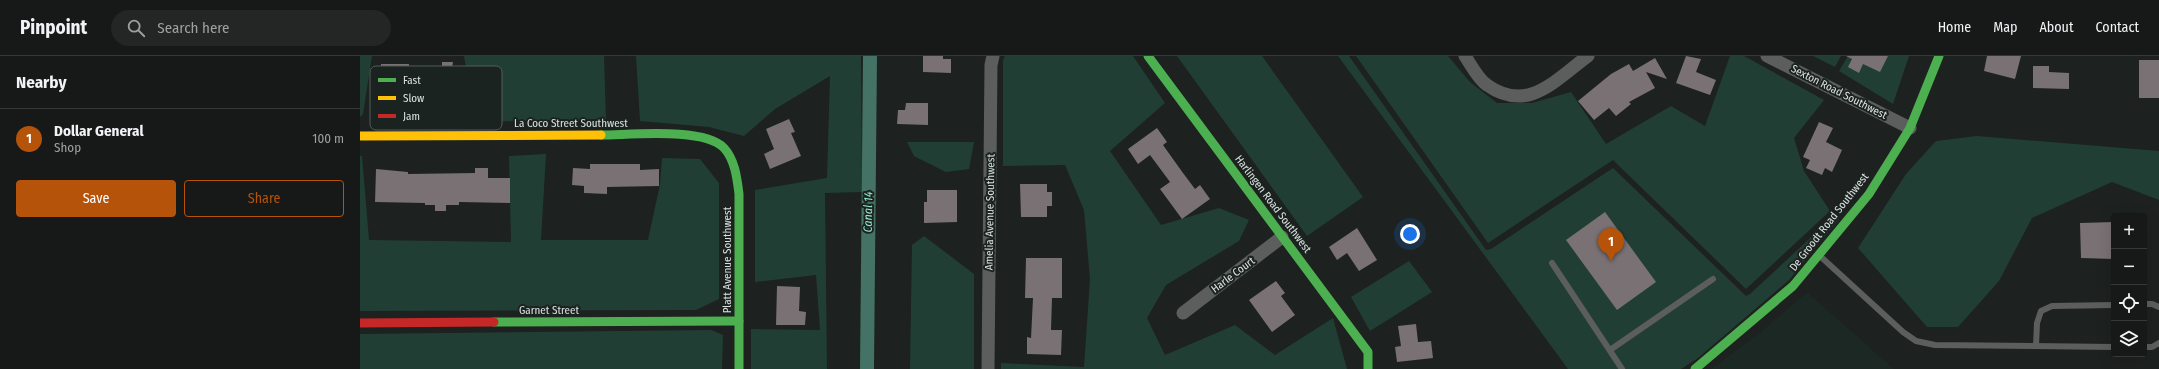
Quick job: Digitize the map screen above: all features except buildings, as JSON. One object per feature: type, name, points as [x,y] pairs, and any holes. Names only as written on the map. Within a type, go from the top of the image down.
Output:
[{"type":"street","name":"Amelia Avenue Southwest","points":[[988,369],[991,65],[993,56]]},
{"type":"street","name":"Harlingen Road Southwest","points":[[1148,56],[1368,352],[1368,369]]},
{"type":"street","points":[[1465,56],[1486,85],[1510,98],[1537,94],[1588,56]]},
{"type":"street","name":"Sexton Road Southwest","points":[[1767,56],[1910,128]]},
{"type":"street","name":"De Groodt Road Southwest","points":[[1695,369],[1794,286],[1869,194],[1910,128],[1939,56]]},
{"type":"street","name":"La Coco Street Southwest","points":[[360,136],[689,135],[711,139],[729,153]]},
{"type":"street","name":"Platt Avenue Southwest","points":[[729,153],[737,173],[739,194],[739,369]]},
{"type":"street","name":"Harle Court","points":[[1183,313],[1282,237]]},
{"type":"street","name":"Garnet Street","points":[[360,323],[739,321]]},
{"type":"lane","points":[[1819,255],[1903,332],[1916,341],[1935,345],[2111,347]]},
{"type":"lane","points":[[1552,263],[1622,369]]},
{"type":"lane","points":[[1610,350],[1713,278]]},
{"type":"lane","points":[[2147,304],[2152,304],[2159,307]]},
{"type":"lane","points":[[2036,346],[2037,323],[2041,311],[2052,306],[2111,305]]},
{"type":"lane","points":[[2147,347],[2152,347],[2159,342]]},
{"type":"shaded area","points":[[1807,292],[1894,369],[1711,369],[1757,335]]},
{"type":"green space","points":[[360,56],[372,56],[363,114],[360,117]]},
{"type":"green space","points":[[464,56],[604,56],[606,119],[502,121],[502,66],[466,66]]},
{"type":"green space","points":[[636,56],[861,56],[862,192],[825,193],[827,369],[751,369],[751,329],[820,330],[816,275],[755,282],[755,190],[827,178],[830,76],[775,109],[744,136],[709,127],[640,121]]},
{"type":"green space","points":[[1005,56],[1133,56],[1165,103],[1110,151],[1161,225],[1219,208],[1249,220],[1239,241],[1166,285],[1147,318],[1165,355],[1235,325],[1275,355],[1333,318],[1347,369],[1001,369],[1001,363],[1084,367],[1090,279],[1084,210],[1065,165],[1003,166],[1003,60]]},
{"type":"green space","points":[[1177,56],[1262,56],[1363,197],[1307,236]]},
{"type":"green space","points":[[1338,56],[1349,56],[1486,250],[1491,249],[1613,168],[1746,296],[1750,294],[1834,216],[1839,219],[1789,280],[1698,358],[1681,369],[1568,369]]},
{"type":"green space","points":[[1356,56],[1448,56],[1470,82],[1497,103],[1532,103],[1571,92],[1606,144],[1671,106],[1705,126],[1730,56],[1744,56],[1824,100],[1794,138],[1804,171],[1830,211],[1746,289],[1613,160],[1488,243]]},
{"type":"green space","points":[[1813,56],[1841,56],[1835,67]]},
{"type":"green space","points":[[1848,56],[1909,56],[1893,104],[1839,71]]},
{"type":"green space","points":[[1977,136],[2159,151],[2159,200],[2112,182],[2032,218],[1999,281],[1958,327],[1927,327],[1858,248],[1906,174],[1936,141]]},
{"type":"green space","points":[[907,142],[974,142],[969,169],[946,172],[914,156]]},
{"type":"green space","points":[[546,154],[541,240],[648,240],[660,184],[662,158],[700,159],[719,183],[719,299],[696,310],[360,311],[360,156],[362,156],[369,240],[511,242],[509,156]]},
{"type":"green space","points":[[924,236],[974,274],[974,369],[910,369],[912,245]]},
{"type":"green space","points":[[1409,261],[1432,292],[1370,331],[1351,297]]},
{"type":"green space","points":[[711,330],[723,335],[722,369],[360,369],[360,334]]},
{"type":"waterway","name":"Canal 14","points":[[867,369],[870,56]]},
{"type":"traffic: fast","points":[[1148,56],[1368,352],[1368,369]]},
{"type":"traffic: fast","points":[[1695,369],[1793,286],[1869,194],[1910,128],[1939,56]]},
{"type":"traffic: fast","points":[[601,135],[666,134],[700,137],[714,141],[724,148],[731,158],[735,170],[739,194],[739,369]]},
{"type":"traffic: fast","points":[[494,322],[739,321]]},
{"type":"traffic: slow","points":[[360,136],[601,135]]},
{"type":"traffic: jam","points":[[360,323],[494,322]]},
{"type":"place","name":"Dollar General","points":[[1611,261]]}]
